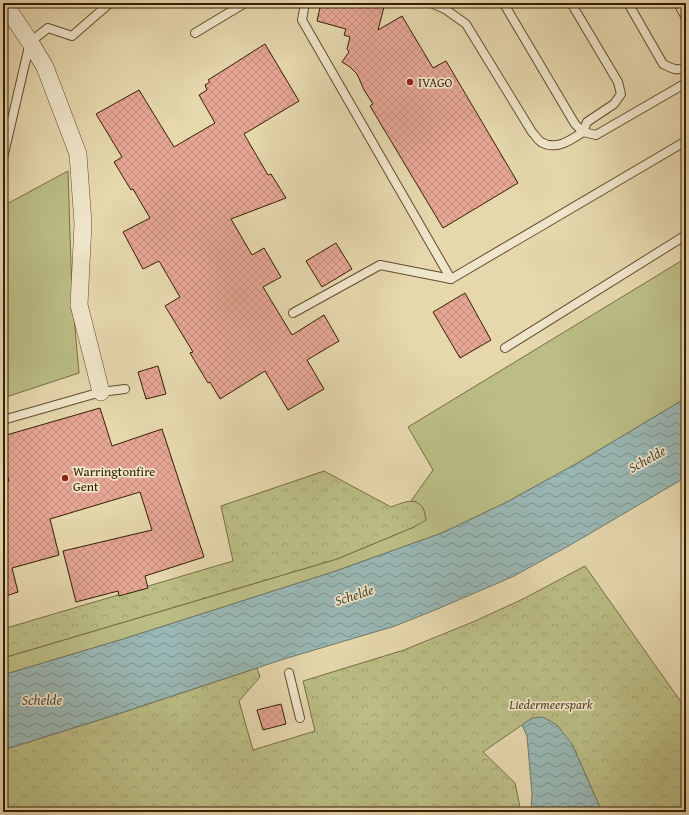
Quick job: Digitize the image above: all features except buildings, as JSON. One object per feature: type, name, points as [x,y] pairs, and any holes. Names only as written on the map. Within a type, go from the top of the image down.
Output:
[{"type":"street","points":[[4,3],[45,67],[78,154],[83,224],[79,305],[101,392]]},
{"type":"lane","points":[[3,158],[30,42],[48,28],[72,36],[110,3]]},
{"type":"lane","points":[[195,34],[245,3]]},
{"type":"lane","points":[[304,3],[302,20],[451,279]]},
{"type":"lane","points":[[431,3],[446,6],[466,24],[532,132],[541,142],[550,145],[559,145],[583,132],[587,122],[614,104],[621,94],[618,82],[571,3]]},
{"type":"lane","points":[[504,3],[575,124],[583,132],[596,135],[686,83]]},
{"type":"lane","points":[[628,3],[663,64],[672,69],[682,69],[686,67]]},
{"type":"lane","points":[[678,3],[686,18]]},
{"type":"lane","points":[[293,314],[380,265],[451,279],[686,142]]},
{"type":"lane","points":[[505,348],[686,235]]},
{"type":"lane","points":[[3,420],[101,392],[126,389]]},
{"type":"lane","points":[[289,673],[300,718]]},
{"type":"green space","points":[[68,171],[72,295],[79,373],[3,398],[3,206]]},
{"type":"green space","points":[[686,258],[686,398],[574,465],[507,502],[442,533],[333,572],[120,640],[3,675],[3,658],[337,559],[414,527],[416,502],[411,501],[433,470],[408,427]]},
{"type":"green space","points":[[324,471],[391,507],[412,501],[416,502],[423,508],[426,520],[414,527],[337,559],[3,658],[3,629],[233,561],[221,506]]},
{"type":"green space","name":"Liedermeerspark","points":[[585,566],[686,709],[686,812],[602,812],[572,744],[532,718],[483,752],[515,783],[521,812],[3,812],[3,750],[257,668],[260,677],[239,701],[253,750],[315,731],[303,681],[404,650],[475,621],[523,599]]},
{"type":"water","name":"Schelde","points":[[686,398],[686,477],[572,544],[512,577],[395,626],[284,659],[3,750],[3,675],[120,640],[333,572],[442,533],[507,502],[574,465]]},
{"type":"water","points":[[543,717],[557,725],[572,744],[602,812],[531,812],[532,794],[527,736],[522,725],[532,718]]},
{"type":"place","name":"IVAGO","points":[[410,82]]},
{"type":"place","name":"Warringtonfire Gent","points":[[65,478]]}]
